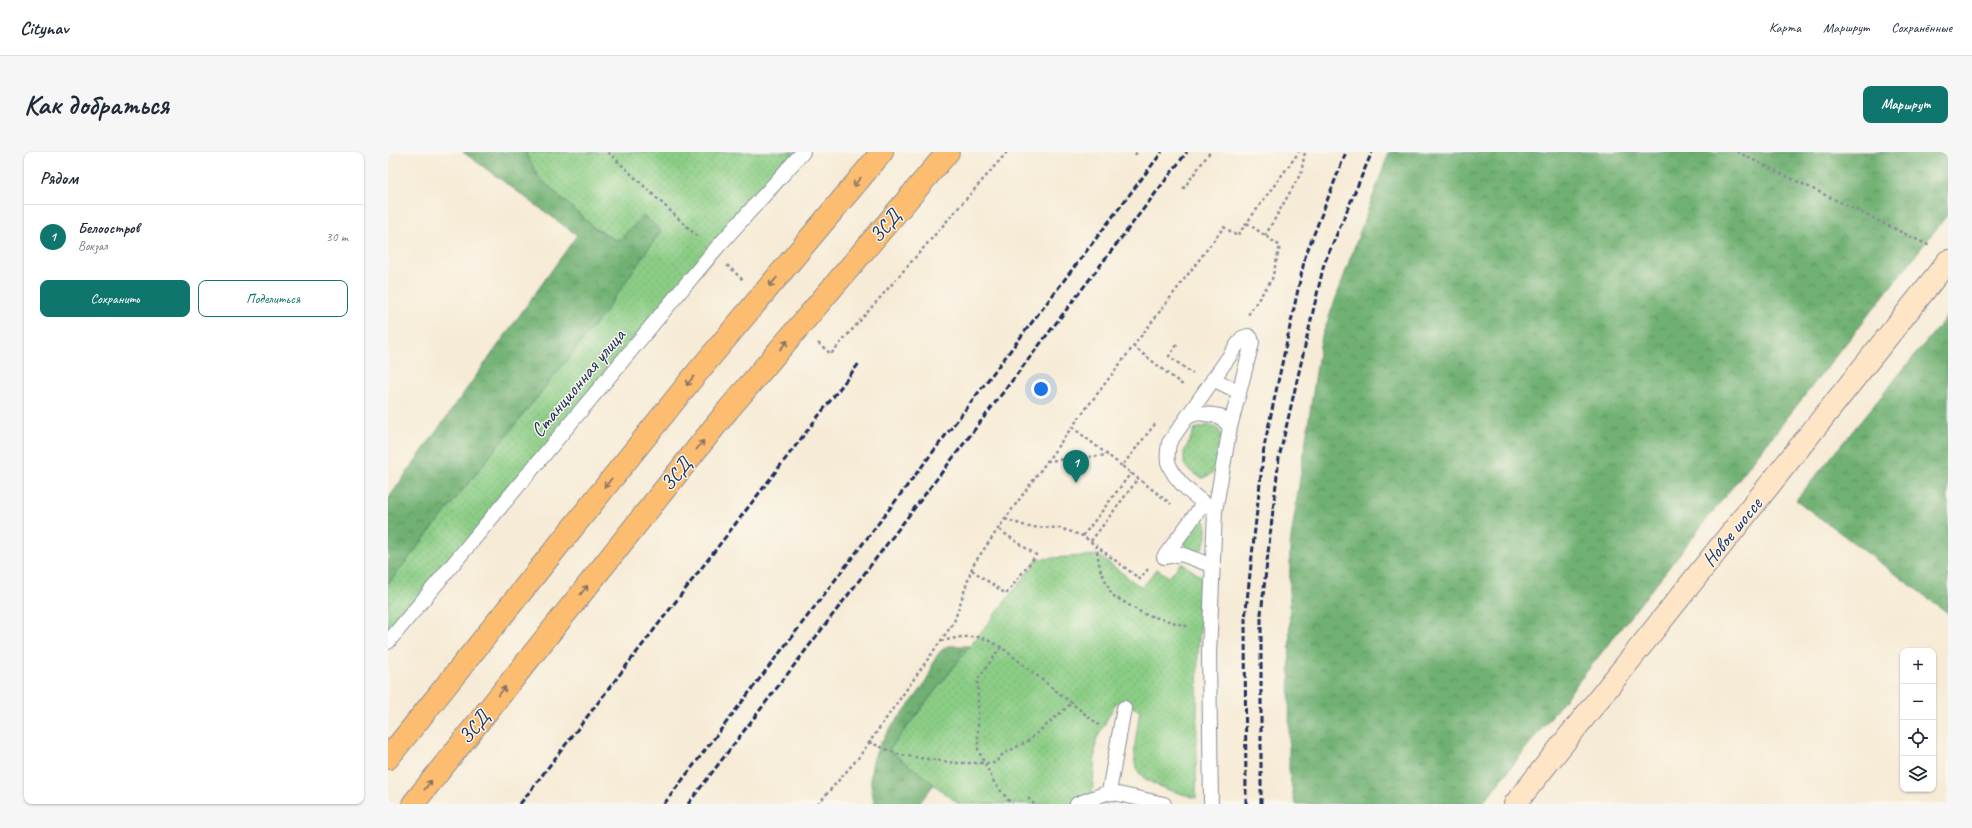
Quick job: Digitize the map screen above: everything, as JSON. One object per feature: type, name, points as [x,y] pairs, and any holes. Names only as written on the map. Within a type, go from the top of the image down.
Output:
[{"type":"highway","points":[[388,758],[691,380],[882,152]]},
{"type":"highway","name":"ЗСД","points":[[413,804],[728,410],[948,152]]},
{"type":"main road","name":"Новое шоссе","points":[[1515,804],[1941,254]]},
{"type":"lane","name":"Станционная улица","points":[[388,642],[713,252],[803,152]]},
{"type":"lane","points":[[1210,507],[1175,476],[1168,461],[1169,443],[1212,379],[1242,338],[1248,336],[1252,338],[1252,343],[1210,507],[1213,566],[1209,654],[1211,804]]},
{"type":"lane","points":[[1212,379],[1239,392]]},
{"type":"lane","points":[[1187,417],[1198,413],[1220,416],[1230,427]]},
{"type":"lane","points":[[1210,507],[1164,557],[1181,554],[1198,559],[1213,566]]},
{"type":"lane","points":[[1109,792],[1124,708]]},
{"type":"lane","points":[[1077,804],[1109,792],[1164,804]]},
{"type":"path","points":[[608,152],[746,282]]},
{"type":"path","points":[[814,340],[831,354],[1007,152]]},
{"type":"path","points":[[1183,189],[1210,152]]},
{"type":"path","points":[[818,804],[869,742],[954,622],[973,565],[1072,427],[1224,227],[1237,236],[1299,152]]},
{"type":"path","points":[[1266,236],[1301,173],[1306,152]]},
{"type":"path","points":[[1737,152],[1941,254]]},
{"type":"path","points":[[1243,321],[1272,279],[1280,246],[1247,223]]},
{"type":"path","points":[[1177,345],[1169,356],[1193,374]]},
{"type":"path","points":[[1134,346],[1184,386]]},
{"type":"path","points":[[1179,392],[1197,369]]},
{"type":"path","points":[[1122,466],[1156,423]]},
{"type":"path","points":[[1072,427],[1174,507]]},
{"type":"path","points":[[1047,461],[1108,455]]},
{"type":"path","points":[[1083,536],[1131,473]]},
{"type":"path","points":[[1091,541],[1138,479]]},
{"type":"path","points":[[1005,519],[1029,527],[1060,528],[1083,536],[1140,579],[1151,564]]},
{"type":"path","points":[[972,570],[1006,594],[1036,555],[998,529]]},
{"type":"path","points":[[1096,545],[1100,569],[1112,595],[1144,614],[1193,628],[1210,629]]},
{"type":"path","points":[[940,641],[961,637],[981,636],[1001,647],[1073,702],[1118,741]]},
{"type":"path","points":[[1001,647],[978,680],[978,750],[995,784],[1012,804]]},
{"type":"path","points":[[869,742],[900,755],[955,764],[983,762],[995,763],[1003,754],[1028,741],[1073,702]]},
{"type":"path","points":[[1028,798],[1034,804]]},
{"type":"green space","points":[[463,152],[525,152],[539,178],[596,229],[618,241],[644,216],[661,230],[608,308],[388,584],[388,499],[577,235]]},
{"type":"green space","points":[[525,152],[803,152],[388,642],[388,584],[608,308],[644,216],[618,241],[596,229],[539,178]]},
{"type":"green space","points":[[1389,152],[1948,152],[1948,214],[1482,804],[1295,804],[1289,772],[1290,545],[1321,339]]},
{"type":"green space","points":[[1948,315],[1948,613],[1796,500]]},
{"type":"green space","points":[[1210,425],[1219,430],[1222,441],[1213,473],[1203,478],[1191,472],[1184,464],[1184,452],[1195,429]]},
{"type":"green space","points":[[1201,518],[1206,522],[1206,538],[1202,549],[1190,553],[1184,548],[1184,541]]},
{"type":"green space","points":[[1098,555],[1142,588],[1157,569],[1169,577],[1181,563],[1205,579],[1198,649],[1196,798],[1169,790],[1150,782],[1137,771],[1135,763],[1135,750],[1140,710],[1116,702],[1096,740],[1092,798],[1109,804],[959,804],[889,750],[1038,559]]},
{"type":"green space","points":[[948,646],[970,646],[889,750],[934,784],[919,804],[875,804],[871,785],[872,768],[876,752],[893,724],[925,683],[938,654]]},
{"type":"railway","points":[[664,804],[1162,152]]},
{"type":"railway","points":[[688,804],[1187,152]]},
{"type":"railway","points":[[1246,804],[1245,619],[1264,447],[1305,257],[1346,152]]},
{"type":"railway","points":[[1261,804],[1261,614],[1279,458],[1324,264],[1372,152]]},
{"type":"railway","points":[[520,804],[860,362]]},
{"type":"place","name":"Белоостров","points":[[1076,483]]}]
